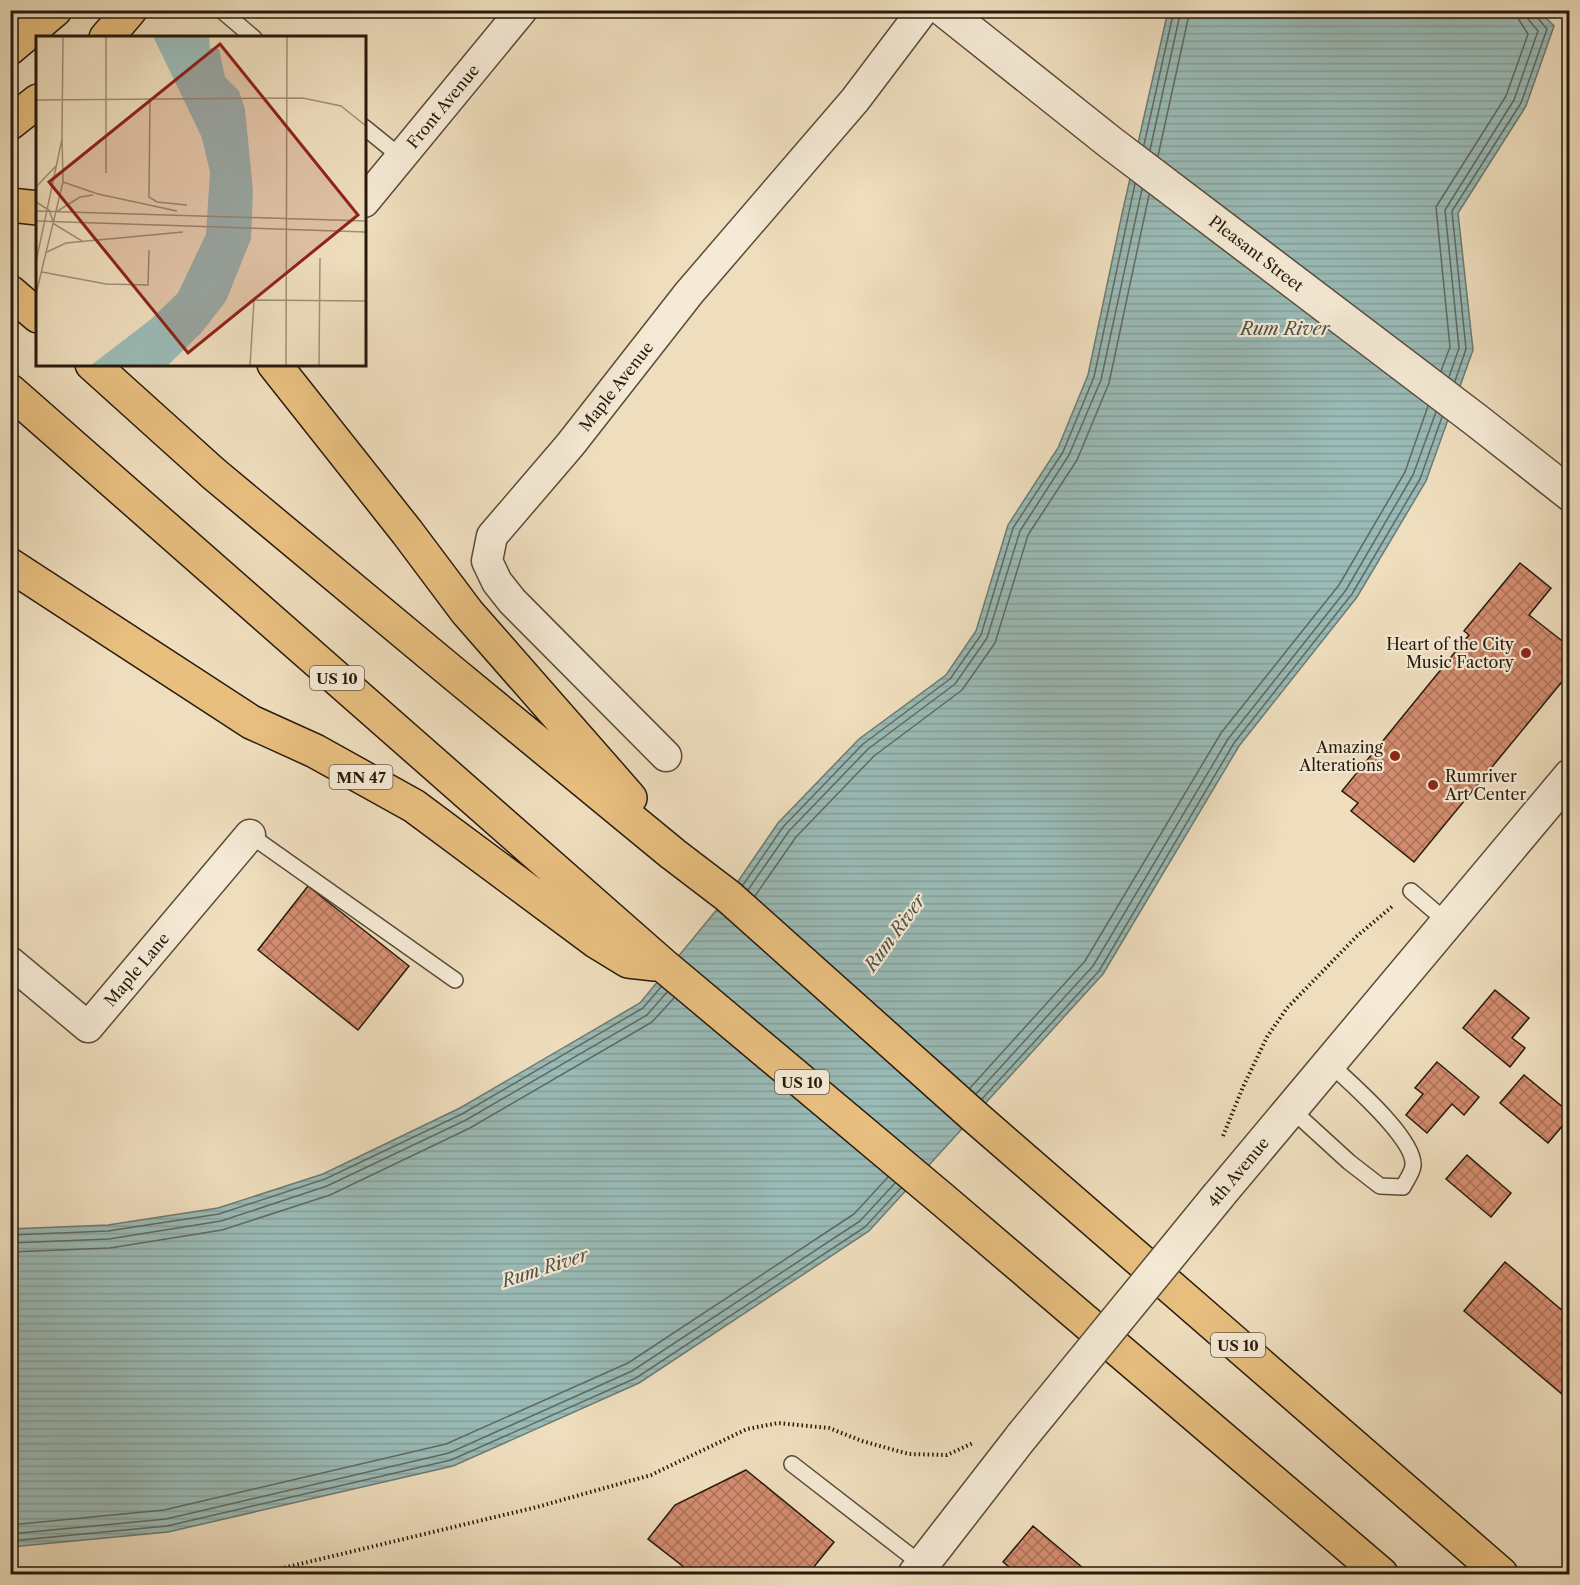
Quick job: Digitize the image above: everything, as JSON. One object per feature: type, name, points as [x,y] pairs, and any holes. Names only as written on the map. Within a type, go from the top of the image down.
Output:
[{"type":"highway","points":[[10,48],[55,10]]},
{"type":"highway","points":[[108,36],[130,10]]},
{"type":"highway","points":[[10,123],[36,103]]},
{"type":"highway","points":[[10,205],[36,208]]},
{"type":"highway","points":[[10,292],[36,314]]},
{"type":"highway","name":"US 10","points":[[94,366],[214,474],[673,854],[728,896],[974,1116],[1501,1575]]},
{"type":"highway","points":[[276,366],[467,612],[642,812],[673,854]]},
{"type":"highway","name":"US 10","points":[[10,391],[663,965],[942,1199],[1381,1575]]},
{"type":"highway","name":"MN 47","points":[[10,565],[251,722],[315,751],[414,806],[597,942],[628,961],[663,965]]},
{"type":"street","name":"Front Avenue","points":[[366,199],[522,10]]},
{"type":"street","name":"Maple Avenue","points":[[666,756],[512,602],[497,582],[487,561],[492,536],[570,445],[689,293],[855,100],[923,10]]},
{"type":"street","name":"Pleasant Street","points":[[944,10],[1111,142],[1476,420],[1569,495]]},
{"type":"street","name":"4th Avenue","points":[[924,1571],[1022,1436],[1291,1108],[1569,776]]},
{"type":"street","name":"Maple Lane","points":[[10,962],[88,1027],[250,835]]},
{"type":"lane","points":[[221,10],[252,36]]},
{"type":"lane","points":[[366,129],[401,157]]},
{"type":"lane","points":[[250,835],[455,980]]},
{"type":"lane","points":[[1411,891],[1447,922]]},
{"type":"lane","points":[[1291,1108],[1349,1162],[1380,1186],[1403,1187],[1413,1166],[1409,1149],[1399,1133],[1329,1063]]},
{"type":"lane","points":[[792,1464],[924,1571]]},
{"type":"path","points":[[1217,1144],[1224,1136],[1243,1087],[1267,1037],[1287,1008],[1357,936],[1411,891]]},
{"type":"path","points":[[258,1575],[537,1507],[651,1475],[747,1429],[778,1423],[829,1428],[862,1441],[909,1454],[947,1455],[970,1445],[977,1438]]},
{"type":"water","name":"Rum River","points":[[1538,10],[1554,26],[1526,106],[1458,213],[1473,350],[1426,481],[1357,597],[1239,746],[1103,974],[869,1231],[639,1383],[453,1466],[168,1532],[11,1547],[10,1229],[108,1225],[218,1208],[323,1174],[460,1108],[640,1003],[728,896],[778,823],[859,739],[946,675],[976,631],[1008,525],[1058,448],[1088,375],[1168,11]]},
{"type":"building","points":[[1520,563],[1551,588],[1529,615],[1570,647],[1570,672],[1414,862],[1351,811],[1358,803],[1342,791],[1469,635],[1464,631]]},
{"type":"building","points":[[308,886],[409,966],[358,1030],[258,950]]},
{"type":"building","points":[[1495,990],[1529,1018],[1512,1038],[1525,1048],[1510,1067],[1463,1028]]},
{"type":"building","points":[[1437,1062],[1479,1097],[1464,1115],[1452,1104],[1427,1133],[1406,1115],[1423,1094],[1415,1088]]},
{"type":"building","points":[[1524,1075],[1570,1113],[1570,1117],[1548,1143],[1500,1103]]},
{"type":"building","points":[[1467,1155],[1511,1193],[1491,1217],[1446,1179]]},
{"type":"building","points":[[1505,1262],[1570,1317],[1570,1401],[1464,1311]]},
{"type":"building","points":[[746,1470],[834,1542],[808,1574],[693,1574],[648,1539],[675,1505]]},
{"type":"building","points":[[1033,1526],[1090,1574],[1018,1574],[1003,1562]]},
{"type":"place","name":"Heart of the City Music Factory","points":[[1526,653]]},
{"type":"place","name":"Amazing Alterations","points":[[1395,756]]},
{"type":"place","name":"Rumriver Art Center","points":[[1433,785]]}]
